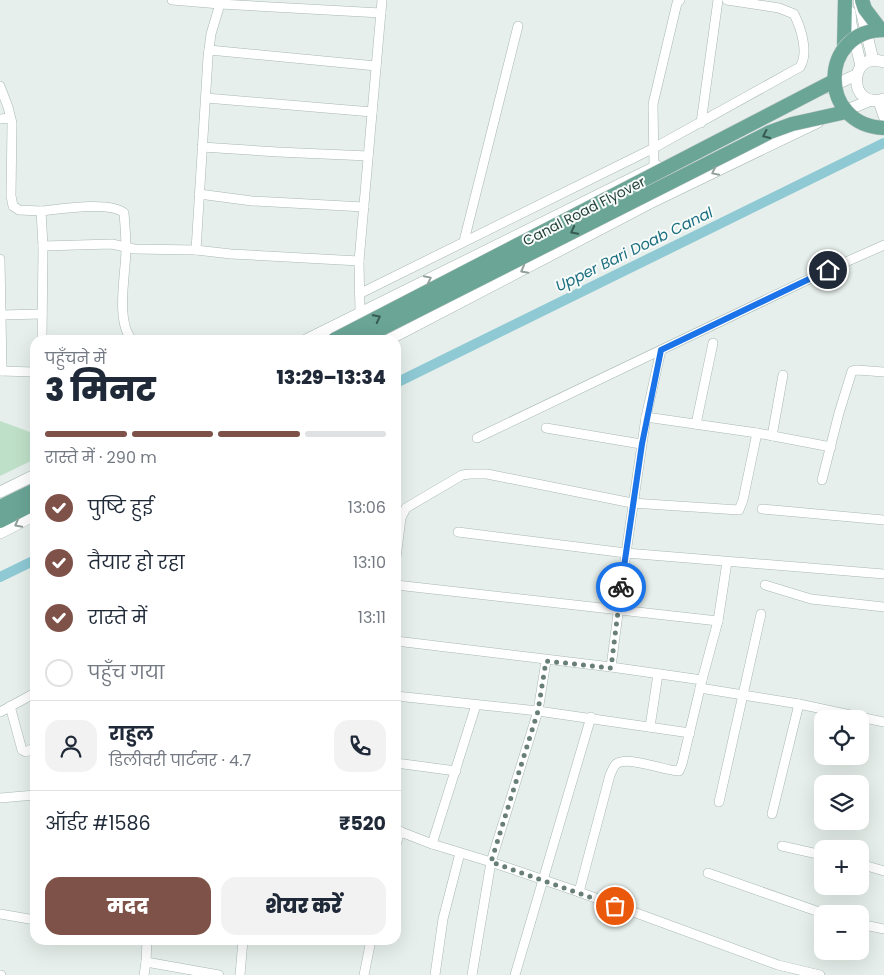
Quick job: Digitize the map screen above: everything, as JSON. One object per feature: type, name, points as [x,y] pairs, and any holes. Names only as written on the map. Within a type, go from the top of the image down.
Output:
[{"type":"main road","points":[[844,49],[845,0]]},
{"type":"main road","points":[[860,0],[865,9],[883,28],[864,34],[850,42],[836,64],[834,81],[837,97],[846,112],[860,122],[880,115]]},
{"type":"main road","name":"Canal Road Flyover","points":[[344,335],[834,81]]},
{"type":"main road","name":"Canal Road Flyover","points":[[369,335],[770,132],[792,124],[846,112]]},
{"type":"main road","points":[[0,507],[30,492]]},
{"type":"main road","points":[[0,521],[30,506]]},
{"type":"street","points":[[172,0],[220,4],[274,3],[327,10],[381,13]]},
{"type":"street","points":[[327,10],[328,0]]},
{"type":"street","points":[[360,312],[359,261],[382,0]]},
{"type":"street","points":[[654,167],[652,149],[653,104],[677,3],[680,0]]},
{"type":"street","points":[[701,123],[718,0]]},
{"type":"street","points":[[359,294],[652,149],[800,68],[804,58],[803,44],[794,14],[779,8],[727,0]]},
{"type":"street","points":[[849,0],[859,71],[856,83],[858,90],[880,115]]},
{"type":"street","points":[[316,335],[654,167],[859,71],[866,62],[879,61],[865,27],[860,0]]},
{"type":"street","points":[[196,250],[209,50],[213,26],[220,4]]},
{"type":"street","points":[[464,241],[518,26]]},
{"type":"street","points":[[865,27],[883,28]]},
{"type":"street","points":[[209,50],[376,66]]},
{"type":"street","points":[[0,86],[10,118],[12,206],[19,210],[41,211],[86,207],[119,210],[124,213],[126,247],[123,314],[126,331],[129,335]]},
{"type":"street","points":[[206,98],[372,112]]},
{"type":"street","points":[[398,335],[656,200],[814,124],[880,115]]},
{"type":"street","points":[[0,119],[10,118]]},
{"type":"street","points":[[202,148],[368,156]]},
{"type":"street","points":[[199,194],[261,201],[364,207]]},
{"type":"street","points":[[41,211],[43,246],[42,335]]},
{"type":"street","points":[[43,246],[112,244],[134,249],[196,250],[231,254],[359,261]]},
{"type":"street","points":[[477,438],[884,245]]},
{"type":"street","points":[[0,259],[1,372],[30,372]]},
{"type":"street","points":[[1,320],[42,314]]},
{"type":"street","points":[[696,424],[713,343]]},
{"type":"street","points":[[611,668],[632,503],[646,417],[661,350]]},
{"type":"street","points":[[822,480],[852,371],[884,372]]},
{"type":"street","points":[[772,436],[783,375]]},
{"type":"street","points":[[646,417],[757,433],[831,447]]},
{"type":"street","points":[[546,428],[642,444]]},
{"type":"street","points":[[401,518],[406,508],[462,476],[478,473],[632,503],[739,510],[743,500],[757,433]]},
{"type":"street","points":[[0,492],[30,477]]},
{"type":"street","points":[[762,509],[884,520]]},
{"type":"street","points":[[0,533],[30,518]]},
{"type":"street","points":[[458,532],[626,553],[884,574]]},
{"type":"street","points":[[579,892],[614,767],[626,762],[679,771],[681,769],[718,621],[727,562]]},
{"type":"street","points":[[401,586],[718,621]]},
{"type":"street","points":[[765,586],[811,599],[884,607]]},
{"type":"street","points":[[720,802],[762,614]]},
{"type":"street","points":[[401,642],[658,674],[744,694],[884,722]]},
{"type":"street","points":[[472,975],[491,862],[538,711],[546,661]]},
{"type":"street","points":[[650,727],[658,674]]},
{"type":"street","points":[[0,712],[30,696]]},
{"type":"street","points":[[401,696],[591,717],[690,733]]},
{"type":"street","points":[[432,844],[476,704]]},
{"type":"street","points":[[772,814],[799,704]]},
{"type":"street","points":[[10,706],[22,750],[26,752],[30,750]]},
{"type":"street","points":[[515,975],[591,717]]},
{"type":"street","points":[[401,764],[456,771]]},
{"type":"street","points":[[0,798],[30,795]]},
{"type":"street","points":[[401,831],[432,844],[579,892],[778,965],[820,975]]},
{"type":"street","points":[[782,846],[814,853]]},
{"type":"street","points":[[434,975],[444,919],[460,853]]},
{"type":"street","points":[[869,867],[884,871]]},
{"type":"street","points":[[708,873],[814,910]]},
{"type":"street","points":[[0,914],[30,919]]},
{"type":"street","points":[[869,926],[884,929]]},
{"type":"street","points":[[144,975],[147,945]]},
{"type":"street","points":[[240,975],[243,945]]},
{"type":"street","points":[[364,975],[370,945]]},
{"type":"street","points":[[146,962],[219,975]]},
{"type":"green space","points":[[0,421],[30,432],[30,461],[0,476]]},
{"type":"waterway","name":"Upper Bari Doab Canal","points":[[401,381],[884,143]]},
{"type":"waterway","name":"Upper Bari Doab Canal","points":[[0,577],[30,562]]},
{"type":"way so far","points":[[615,906],[491,862],[538,711],[546,661],[611,668],[621,587]]},
{"type":"route","points":[[621,587],[646,417],[661,350],[828,270]]}]
